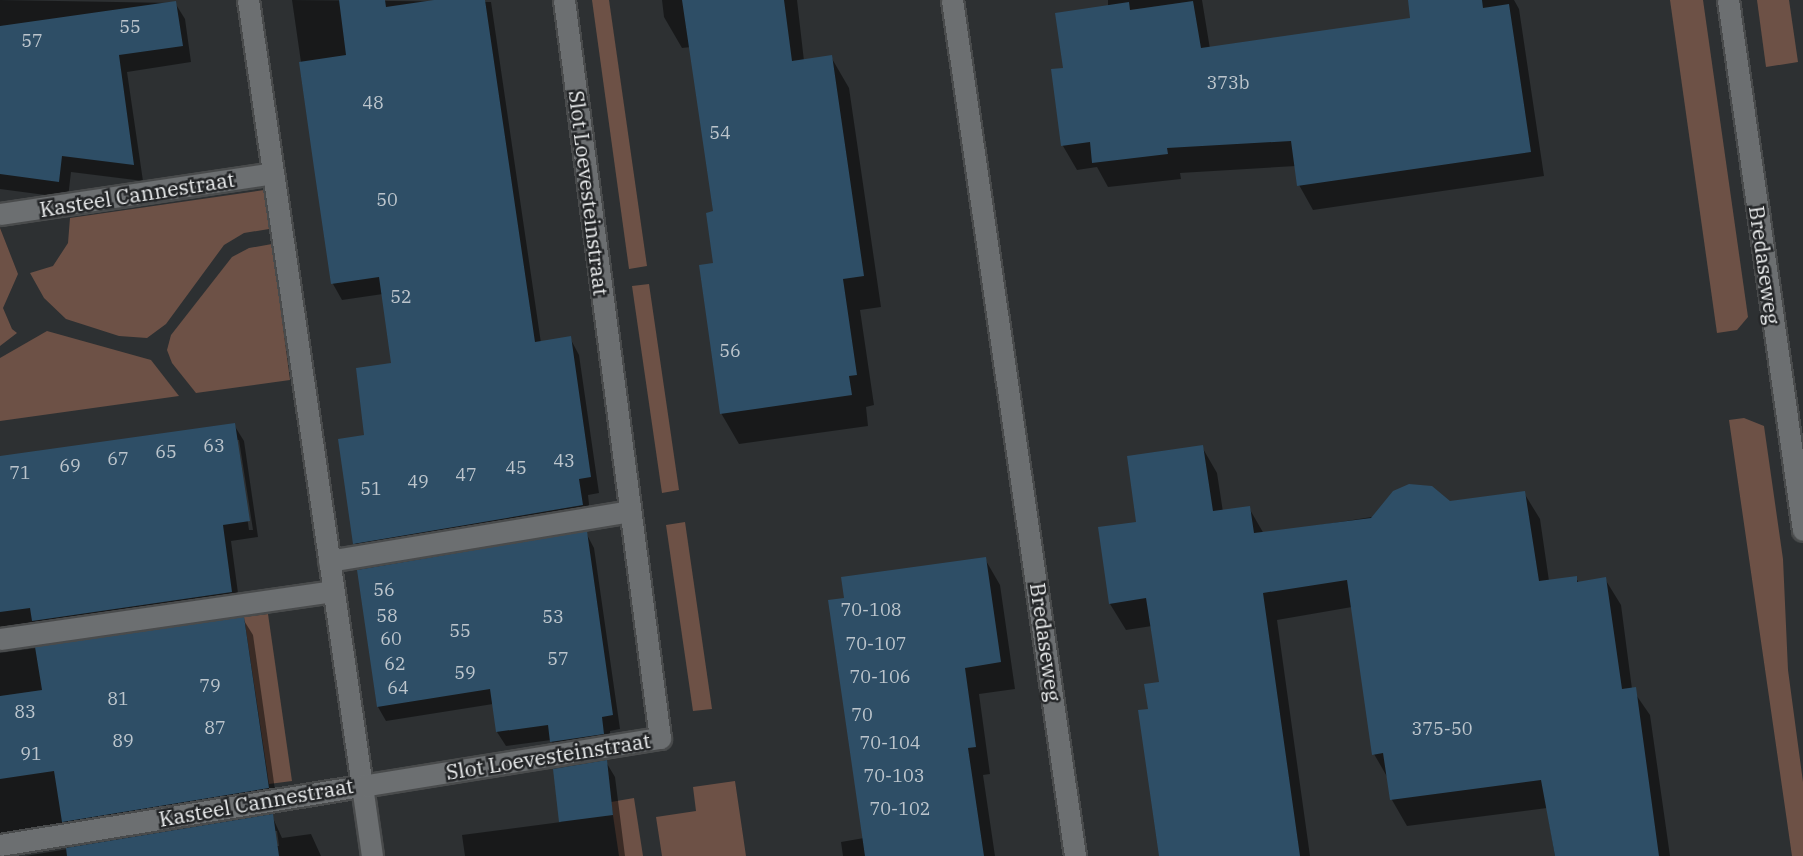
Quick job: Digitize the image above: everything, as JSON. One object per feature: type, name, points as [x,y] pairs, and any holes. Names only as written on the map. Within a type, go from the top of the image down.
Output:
[{"type":"street","name":"Kasteel Cannestraat","points":[[0,845],[362,786],[248,0]]},
{"type":"street","name":"Slot Loevesteinstraat","points":[[362,786],[660,738],[564,0]]},
{"type":"street","name":"Bredaseweg","points":[[952,0],[1016,428],[1075,856]]},
{"type":"street","name":"Bredaseweg","points":[[1728,0],[1803,530]]},
{"type":"street","name":"Kasteel Cannestraat","points":[[0,214],[273,173]]},
{"type":"street","points":[[329,561],[630,511]]},
{"type":"street","points":[[0,639],[333,591]]},
{"type":"street","points":[[362,786],[372,856]]},
{"type":"shaded area","points":[[592,0],[609,0],[647,266],[629,269]]},
{"type":"shaded area","points":[[1670,0],[1703,0],[1748,317],[1737,330],[1717,333]]},
{"type":"shaded area","points":[[1757,0],[1789,0],[1798,62],[1766,67]]},
{"type":"shaded area","points":[[264,190],[269,229],[244,233],[224,245],[166,324],[147,338],[119,336],[66,319],[44,298],[30,273],[53,266],[68,243],[70,218]]},
{"type":"shaded area","points":[[0,228],[18,274],[3,308],[12,329],[17,333],[0,346]]},
{"type":"shaded area","points":[[272,244],[290,380],[196,393],[172,363],[167,350],[171,335],[232,257],[249,248]]},
{"type":"shaded area","points":[[649,284],[679,490],[662,493],[632,286]]},
{"type":"shaded area","points":[[47,331],[151,360],[179,396],[0,421],[0,358]]},
{"type":"shaded area","points":[[1744,418],[1764,426],[1783,559],[1788,670],[1803,782],[1803,856],[1792,856],[1729,420]]},
{"type":"shaded area","points":[[685,522],[712,709],[693,711],[666,525]]},
{"type":"shaded area","points":[[268,614],[292,781],[269,784],[244,617]]},
{"type":"shaded area","points":[[735,781],[746,856],[662,856],[656,817],[696,811],[693,787]]},
{"type":"shaded area","points":[[634,798],[643,856],[619,856],[611,802]]},
{"type":"building","points":[[339,0],[385,0],[386,7],[434,0],[485,0],[535,342],[571,336],[591,477],[579,479],[583,505],[353,544],[338,439],[364,435],[356,368],[391,363],[379,277],[331,284],[314,168],[299,62],[346,55]]},
{"type":"building","points":[[682,0],[784,0],[792,61],[832,55],[864,276],[843,279],[857,375],[849,376],[852,395],[720,414],[699,265],[713,263],[706,213],[713,211]]},
{"type":"building","points":[[1408,0],[1482,0],[1483,8],[1509,4],[1531,152],[1297,186],[1291,141],[1167,148],[1168,154],[1092,163],[1090,142],[1061,146],[1051,69],[1063,68],[1055,13],[1129,2],[1130,10],[1193,1],[1201,48],[1410,18]]},
{"type":"building","points":[[176,1],[183,46],[119,55],[134,165],[62,156],[59,182],[0,174],[0,26]]},
{"type":"building","points":[[235,423],[250,521],[223,525],[232,592],[32,621],[30,608],[0,612],[0,456]]},
{"type":"building","points":[[1203,445],[1213,511],[1250,506],[1254,533],[1371,518],[1393,491],[1409,484],[1432,486],[1450,501],[1525,491],[1539,581],[1577,576],[1577,582],[1606,577],[1622,689],[1636,687],[1659,856],[1555,856],[1541,780],[1390,800],[1383,753],[1372,755],[1347,580],[1263,593],[1300,856],[1159,856],[1138,710],[1148,709],[1144,684],[1159,682],[1146,598],[1109,604],[1098,527],[1136,522],[1127,456]]},
{"type":"building","points":[[587,531],[613,715],[602,717],[604,734],[550,742],[548,725],[496,732],[490,689],[377,707],[357,570]]},
{"type":"building","points":[[986,557],[1001,662],[965,668],[976,747],[968,748],[984,856],[865,856],[828,600],[844,598],[841,577]]},
{"type":"building","points":[[244,617],[269,788],[62,822],[54,771],[0,779],[0,696],[42,690],[35,647]]},
{"type":"building","points":[[607,760],[613,815],[559,822],[553,769]]},
{"type":"building","points":[[273,814],[279,856],[67,856],[66,848]]}]
